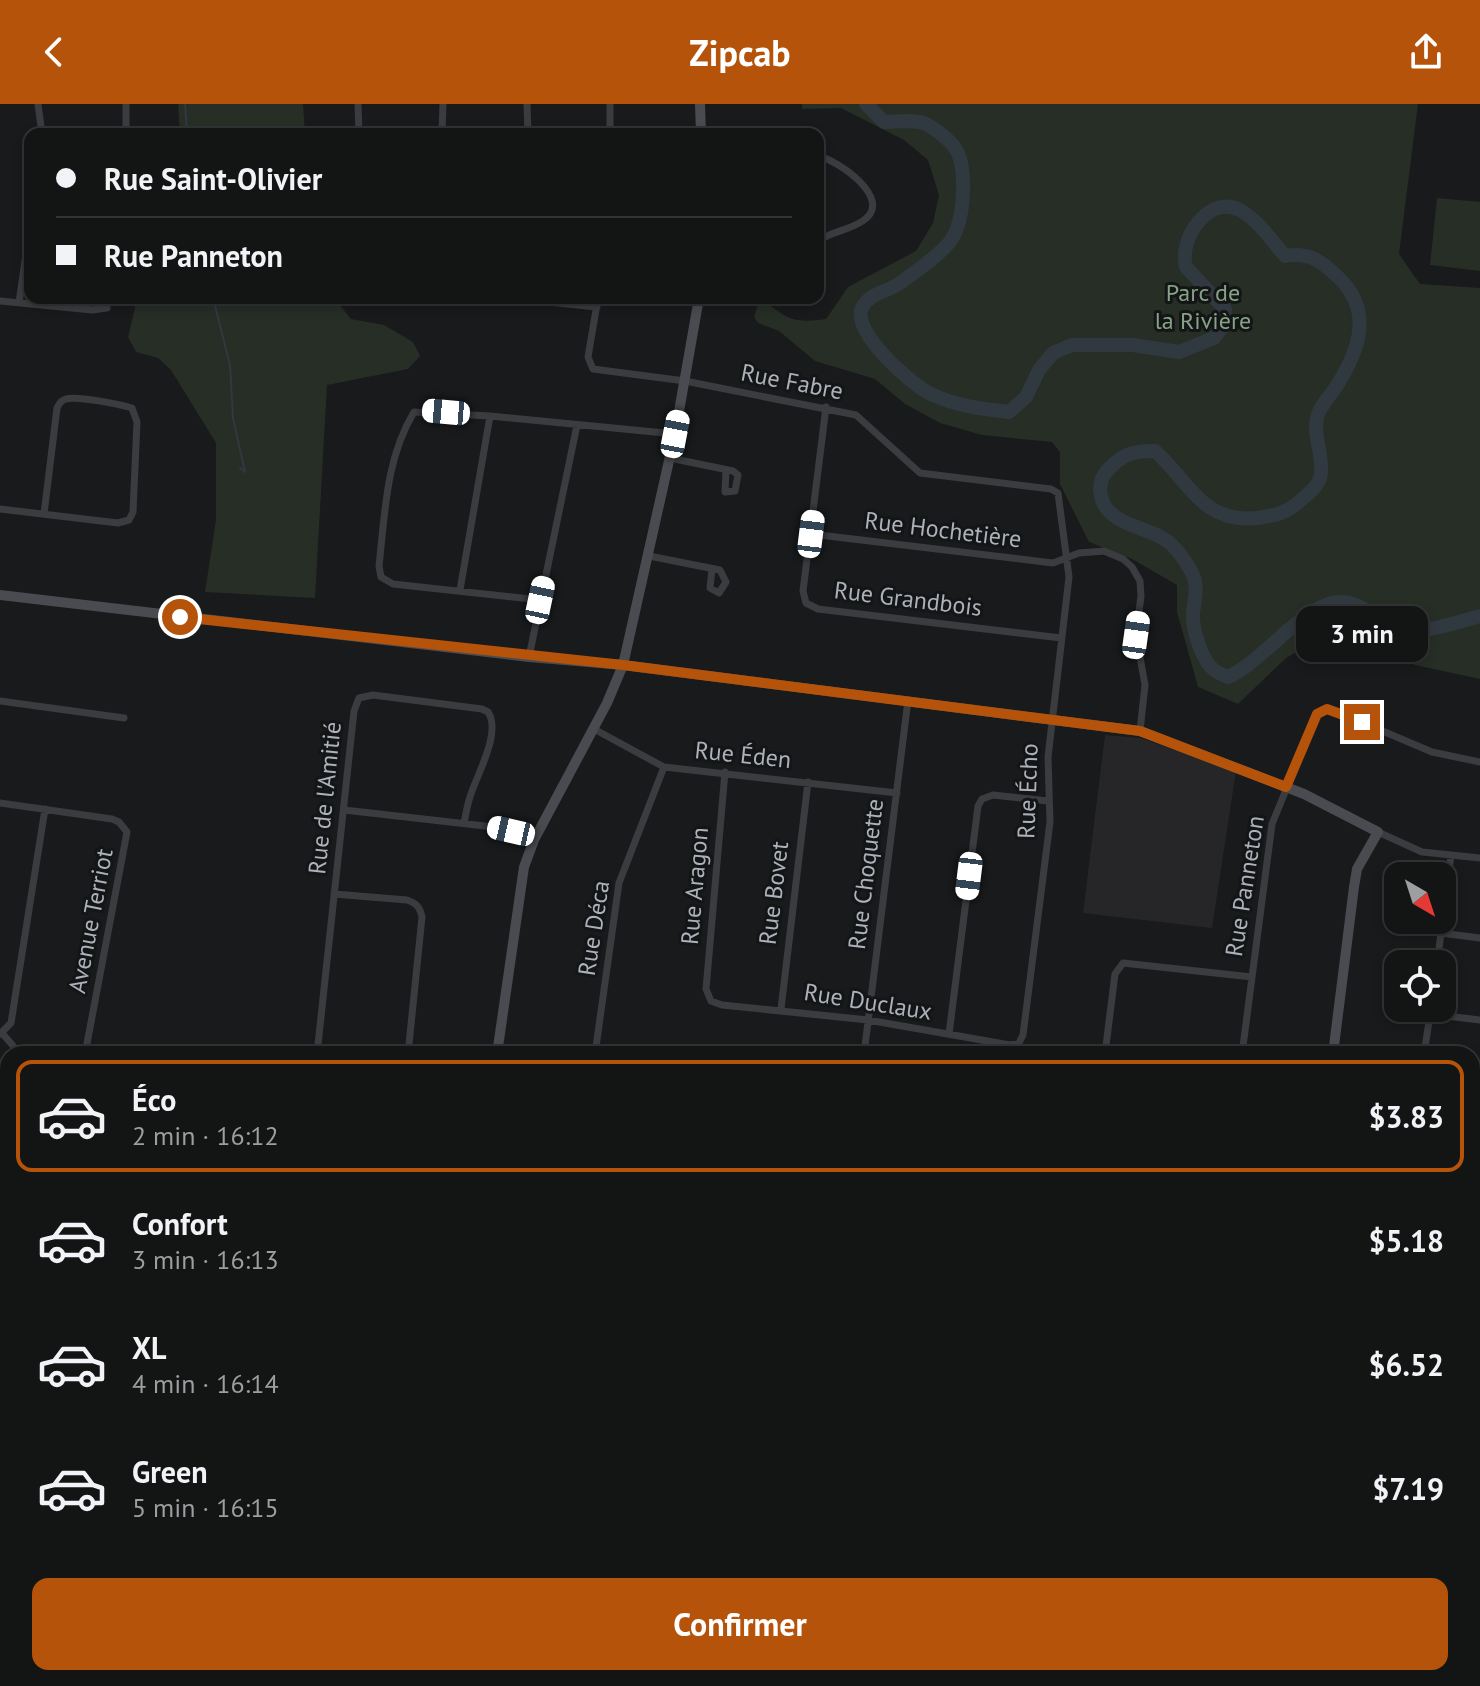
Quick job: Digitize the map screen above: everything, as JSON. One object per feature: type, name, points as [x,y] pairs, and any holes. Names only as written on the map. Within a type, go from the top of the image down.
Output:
[{"type":"street","points":[[38,104],[41,128]]},
{"type":"street","points":[[126,104],[126,128]]},
{"type":"street","points":[[358,104],[359,128]]},
{"type":"street","points":[[442,128],[443,104]]},
{"type":"street","points":[[527,104],[528,128]]},
{"type":"street","points":[[610,104],[610,128]]},
{"type":"street","points":[[700,104],[701,128]]},
{"type":"street","points":[[824,158],[838,163],[859,180],[872,201],[872,208],[864,220],[824,236]]},
{"type":"street","points":[[19,303],[24,268]]},
{"type":"street","points":[[0,301],[24,303]]},
{"type":"street","points":[[29,304],[92,310],[107,308]]},
{"type":"street","points":[[568,304],[597,307],[597,304]]},
{"type":"street","points":[[498,1046],[524,867],[534,840],[594,729],[623,665],[675,434],[698,304]]},
{"type":"street","name":"Rue Fabre","points":[[597,307],[588,357],[591,367],[598,371],[685,381],[826,407],[856,415],[920,473],[1051,489],[1058,493]]},
{"type":"street","points":[[0,509],[118,523],[125,523],[132,517],[137,422],[132,408],[75,399],[59,403],[44,514]]},
{"type":"street","name":"Rue Grandbois","points":[[826,407],[803,591],[810,607],[1061,638]]},
{"type":"street","points":[[540,600],[393,584],[381,577],[379,566],[390,472],[395,452],[414,412],[675,434]]},
{"type":"street","points":[[460,590],[490,416]]},
{"type":"street","points":[[529,657],[577,425]]},
{"type":"street","points":[[670,458],[726,470]]},
{"type":"street","name":"Rue Écho","points":[[1019,1043],[1023,1035],[1050,822],[1048,757],[1069,577],[1058,493]]},
{"type":"street","name":"Rue Hochetière","points":[[811,534],[1048,563],[1058,563],[1067,556],[1104,551],[1123,559],[1140,581],[1136,635],[1145,685],[1140,731]]},
{"type":"street","points":[[649,556],[712,569]]},
{"type":"street","points":[[0,595],[529,657],[623,665],[1140,731],[1286,787],[1422,852],[1480,858]]},
{"type":"street","name":"Rue de l'Amitié","points":[[318,1046],[356,703],[364,695],[488,712],[492,723],[488,750],[469,799],[464,823]]},
{"type":"street","name":"Rue Choquette","points":[[865,1046],[908,700]]},
{"type":"street","points":[[0,701],[124,718]]},
{"type":"street","name":"Rue Panneton","points":[[1243,1046],[1272,824],[1317,714],[1327,709],[1432,752],[1480,762]]},
{"type":"street","name":"Rue Éden","points":[[594,729],[664,767],[897,793]]},
{"type":"street","name":"Rue Déca","points":[[596,1046],[619,883],[664,767]]},
{"type":"street","name":"Rue Aragon","points":[[711,1001],[706,989],[725,772]]},
{"type":"street","name":"Rue Bovet","points":[[781,1009],[808,782]]},
{"type":"street","points":[[949,1034],[978,806],[982,799],[993,795],[1048,801]]},
{"type":"street","name":"Avenue Terriot","points":[[0,803],[112,819],[127,832],[87,1046]]},
{"type":"street","points":[[1,1034],[11,1023],[45,809]]},
{"type":"street","points":[[344,810],[464,823],[511,831],[534,840]]},
{"type":"street","points":[[1334,1046],[1355,878],[1378,832]]},
{"type":"street","points":[[1450,862],[1451,855]]},
{"type":"street","points":[[334,894],[407,900],[420,910],[422,917],[409,1046]]},
{"type":"street","points":[[1449,934],[1480,938]]},
{"type":"street","points":[[1107,1046],[1115,974],[1123,963],[1252,977]]},
{"type":"street","name":"Rue Duclaux","points":[[711,1001],[722,1005],[868,1020],[1010,1045],[1019,1043]]},
{"type":"street","points":[[1456,1016],[1480,1020]]},
{"type":"street","points":[[1425,1046],[1429,1022]]},
{"type":"shaded area","points":[[1105,735],[1140,738],[1236,771],[1212,928],[1083,913]]},
{"type":"green space","points":[[178,104],[303,104],[305,128],[180,128]]},
{"type":"green space","name":"Parc de la Rivière","points":[[802,104],[1418,104],[1399,254],[1420,284],[1480,288],[1480,679],[1415,665],[1364,642],[1326,635],[1286,658],[1238,704],[1198,687],[1177,612],[1177,585],[1132,559],[1089,542],[1060,484],[1060,452],[1052,442],[982,435],[940,423],[905,404],[875,379],[815,361],[779,331],[758,323],[754,317],[758,304],[768,304],[797,320],[826,319],[848,287],[916,251],[933,223],[939,195],[928,160],[904,140],[841,108],[802,109]]},
{"type":"green space","points":[[1437,198],[1480,202],[1480,271],[1430,265]]},
{"type":"green space","points":[[134,304],[339,304],[351,319],[384,325],[413,342],[420,356],[408,369],[327,385],[315,598],[205,592],[216,520],[216,443],[171,370],[158,358],[136,352],[128,337]]},
{"type":"waterway","points":[[185,104],[187,128]]},
{"type":"waterway","points":[[866,104],[884,122],[922,122],[942,134],[955,148],[962,167],[960,218],[953,237],[919,269],[897,285],[869,299],[862,308],[861,318],[874,343],[897,369],[922,389],[940,398],[1009,412],[1026,397],[1039,370],[1053,353],[1072,345],[1133,345],[1179,352],[1214,338],[1223,326],[1225,309],[1186,267],[1185,256],[1191,232],[1198,222],[1217,208],[1228,207],[1247,214],[1285,256],[1301,255],[1320,262],[1349,290],[1359,317],[1356,345],[1344,373],[1317,418],[1320,478],[1295,505],[1281,513],[1256,518],[1222,514],[1198,498],[1155,451],[1123,457],[1101,481],[1102,499],[1108,510],[1118,519],[1165,540],[1189,567],[1196,586],[1195,630],[1202,652],[1214,670],[1228,677],[1255,659],[1298,622],[1327,605],[1340,602],[1366,610],[1407,632],[1432,629],[1480,616]]},
{"type":"waterway","points":[[215,304],[230,365],[233,418],[245,472],[240,468]]},
{"type":"route","points":[[180,617],[623,665],[1140,731],[1286,787],[1317,714],[1322,710],[1333,710],[1362,722]]}]
